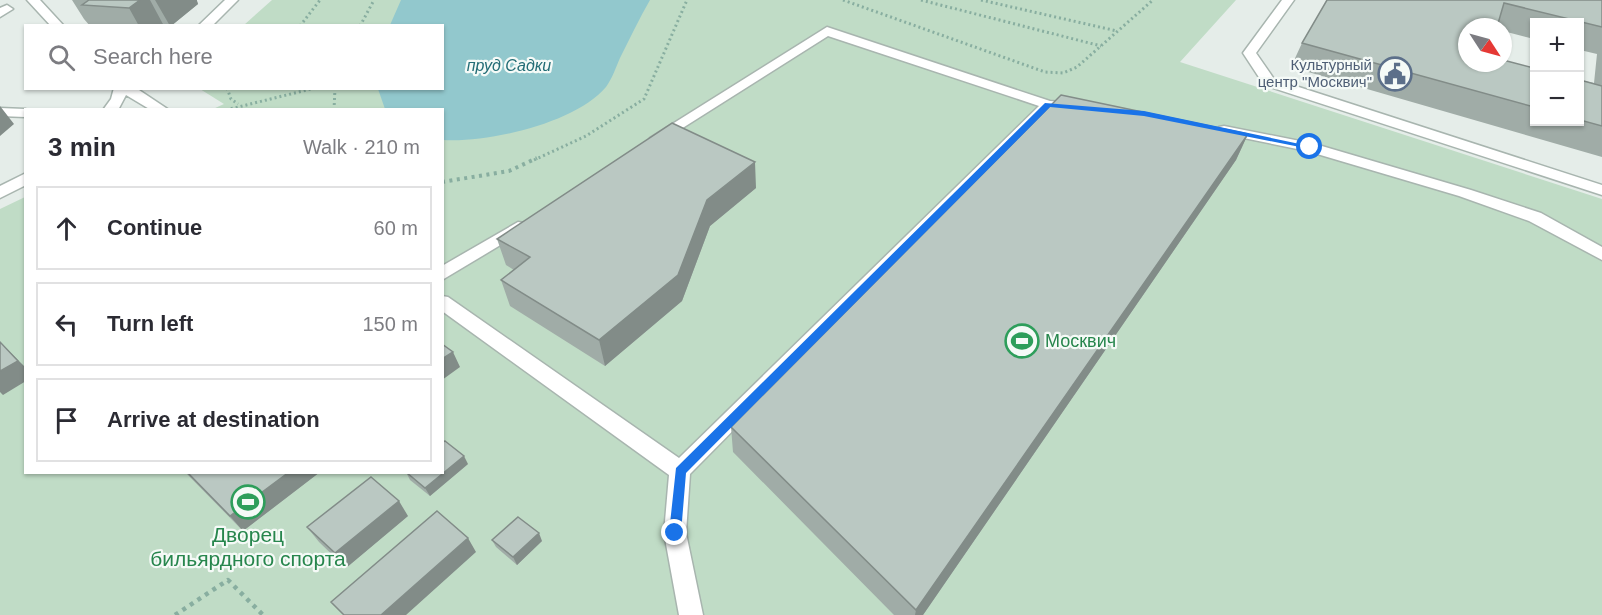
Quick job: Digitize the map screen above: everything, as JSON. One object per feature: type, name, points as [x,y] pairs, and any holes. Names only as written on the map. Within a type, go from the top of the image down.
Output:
[{"type":"street","points":[[33,0],[56,24]]},
{"type":"street","points":[[206,24],[232,0]]},
{"type":"street","points":[[1288,0],[1249,53],[1269,82],[1602,190]]},
{"type":"street","points":[[645,146],[827,30],[1048,105],[1091,109]]},
{"type":"street","points":[[112,108],[122,90]]},
{"type":"street","points":[[127,90],[158,108]]},
{"type":"street","points":[[691,615],[675,533],[680,471],[1048,105]]},
{"type":"street","points":[[0,112],[24,113]]},
{"type":"street","points":[[1211,127],[1310,147],[1465,193],[1535,217],[1602,254]]},
{"type":"street","points":[[0,193],[24,179]]},
{"type":"street","points":[[444,273],[534,217]]},
{"type":"street","points":[[444,303],[680,471]]},
{"type":"path","points":[[302,24],[320,0]]},
{"type":"path","points":[[361,24],[374,0]]},
{"type":"path","points":[[444,182],[509,171],[586,136],[644,99],[687,0]]},
{"type":"path","points":[[843,0],[1045,72],[1063,73],[1077,67],[1153,0]]},
{"type":"path","points":[[921,0],[1101,46]]},
{"type":"path","points":[[981,0],[1118,32]]},
{"type":"path","points":[[228,90],[231,99],[239,105]]},
{"type":"path","points":[[231,108],[306,90]]},
{"type":"path","points":[[334,108],[335,90]]},
{"type":"path","points":[[175,615],[228,580],[262,615]]},
{"type":"green space","name":"Москвич","points":[[272,0],[1236,0],[1180,62],[1602,199],[1602,615],[0,615],[0,209],[24,197],[24,474],[444,474],[444,108],[215,108],[224,104],[202,90],[444,90],[444,24],[245,24]]},
{"type":"water","name":"пруд Садки","points":[[401,0],[650,0],[608,84],[592,100],[574,111],[530,128],[462,140],[444,140],[444,108],[385,108],[378,90],[444,90],[444,24],[390,24]]},
{"type":"building","points":[[89,0],[140,0],[129,8],[82,5]]},
{"type":"building","points":[[1327,0],[1602,0],[1602,27],[1584,23],[1584,18],[1565,18],[1504,3],[1500,18],[1458,18],[1458,72],[1512,72],[1512,62],[1530,67],[1530,106],[1302,43]]},
{"type":"building","points":[[1584,81],[1602,86],[1602,126],[1584,121]]},
{"type":"building","points":[[1061,95],[1248,134],[916,610],[731,427]]},
{"type":"building","points":[[672,123],[755,162],[707,200],[678,275],[599,340],[501,280],[530,257],[497,239]]},
{"type":"building","points":[[0,342],[18,361],[0,371]]},
{"type":"building","points":[[444,345],[453,352],[444,358]]},
{"type":"building","points":[[444,442],[464,456],[444,472]]},
{"type":"building","points":[[189,474],[286,474],[230,516]]},
{"type":"building","points":[[408,474],[442,474],[425,488]]},
{"type":"building","points":[[371,477],[399,501],[335,553],[307,527]]},
{"type":"building","points":[[437,511],[468,538],[381,615],[344,615],[331,602]]},
{"type":"building","points":[[518,517],[539,533],[513,557],[492,540]]},
{"type":"place","name":"Культурный центр \"Москвич\"","points":[[1395,74]]},
{"type":"place","name":"Москвич","points":[[1022,341]]},
{"type":"place","name":"Дворец бильярдного спорта","points":[[248,502]]},
{"type":"route","points":[[675,533],[680,471],[1048,105],[1144,114],[1310,147]]}]
